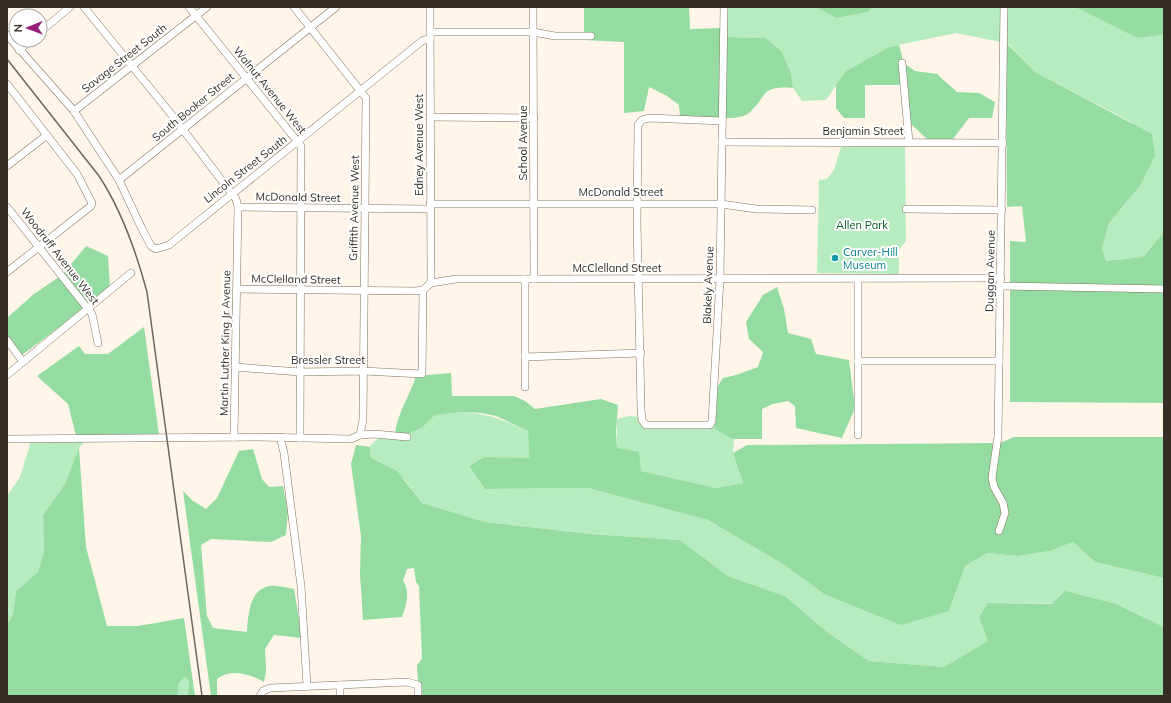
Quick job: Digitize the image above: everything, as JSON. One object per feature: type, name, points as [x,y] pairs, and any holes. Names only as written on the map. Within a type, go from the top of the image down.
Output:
[{"type":"street","points":[[48,25],[70,7]]},
{"type":"street","name":"Martin Luther King Jr Avenue","points":[[84,7],[232,192],[238,208],[234,437]]},
{"type":"street","name":"Walnut Avenue West","points":[[189,7],[301,146],[300,438]]},
{"type":"street","name":"Savage Street South","points":[[74,111],[207,7]]},
{"type":"street","name":"Griffith Avenue West","points":[[294,7],[366,98],[362,431],[360,435]]},
{"type":"street","name":"South Booker Street","points":[[120,180],[336,7]]},
{"type":"street","name":"Edney Avenue West","points":[[430,7],[431,283]]},
{"type":"street","name":"School Avenue","points":[[533,7],[534,279]]},
{"type":"street","name":"Blakely Avenue","points":[[640,353],[642,415],[644,424],[648,426],[710,425],[715,394],[720,279],[724,7]]},
{"type":"street","name":"Duggan Avenue","points":[[999,531],[1005,515],[1004,508],[994,487],[992,478],[998,436],[1000,361],[1004,7]]},
{"type":"street","points":[[430,35],[533,32],[555,36],[591,36]]},
{"type":"street","points":[[7,35],[74,111],[120,180]]},
{"type":"street","name":"Lincoln Street South","points":[[120,180],[151,246],[156,249],[169,245],[232,192],[430,35]]},
{"type":"street","points":[[902,63],[909,142]]},
{"type":"street","points":[[7,84],[77,174],[90,198],[91,206],[38,246],[7,272]]},
{"type":"street","points":[[430,117],[534,118]]},
{"type":"street","points":[[525,357],[640,353],[637,128],[642,120],[649,118],[722,121]]},
{"type":"street","points":[[7,166],[46,135]]},
{"type":"street","name":"Benjamin Street","points":[[722,142],[1003,143]]},
{"type":"street","name":"McDonald Street","points":[[238,208],[365,209],[534,203],[638,203],[721,204],[756,209],[812,210]]},
{"type":"street","name":"Woodruff Avenue West","points":[[7,207],[89,309],[92,314],[98,343]]},
{"type":"street","points":[[906,209],[1002,210]]},
{"type":"street","points":[[7,375],[131,273]]},
{"type":"street","name":"McClelland Street","points":[[431,283],[456,279],[638,280],[1001,278]]},
{"type":"street","points":[[525,279],[525,387]]},
{"type":"street","points":[[858,279],[858,434]]},
{"type":"street","points":[[423,290],[431,283]]},
{"type":"street","points":[[1001,286],[1164,289]]},
{"type":"street","name":"McClelland Street","points":[[237,289],[423,290]]},
{"type":"street","name":"Bressler Street","points":[[235,367],[300,372],[363,371],[422,374],[423,290]]},
{"type":"street","points":[[7,340],[23,362]]},
{"type":"street","points":[[858,361],[1000,361]]},
{"type":"street","points":[[7,439],[167,437],[280,437],[351,439],[360,435],[407,437]]},
{"type":"street","points":[[280,437],[284,453],[301,586],[307,686]]},
{"type":"street","points":[[260,696],[263,691],[270,688],[407,682],[418,685],[418,696]]},
{"type":"street","points":[[340,686],[340,696]]},
{"type":"green space","points":[[584,7],[689,7],[690,29],[721,28],[720,118],[680,116],[679,105],[667,96],[649,87],[644,111],[624,113],[624,42],[584,40],[584,38],[593,38],[594,34],[584,33]]},
{"type":"green space","points":[[727,7],[816,7],[836,18],[868,12],[873,7],[1001,7],[1001,42],[956,33],[889,47],[846,71],[826,100],[802,101],[793,88],[791,73],[782,52],[766,38],[727,37]]},
{"type":"green space","points":[[816,7],[873,7],[868,12],[836,18]]},
{"type":"green space","points":[[1007,7],[1075,7],[1137,38],[1164,35],[1164,232],[1143,257],[1106,261],[1102,248],[1109,223],[1139,187],[1131,122],[1035,72],[1007,43]]},
{"type":"green space","points":[[1075,7],[1163,7],[1164,35],[1137,38]]},
{"type":"green space","points":[[726,29],[727,37],[766,38],[782,52],[791,73],[793,88],[783,87],[770,90],[766,92],[748,114],[738,117],[725,118]]},
{"type":"green space","points":[[1006,43],[1035,72],[1152,134],[1155,156],[1139,187],[1109,223],[1102,248],[1106,261],[1143,257],[1164,232],[1164,287],[1010,284],[1010,241],[1026,242],[1022,206],[1007,207]]},
{"type":"green space","points":[[899,45],[903,60],[899,61],[901,85],[865,85],[865,118],[844,118],[836,108],[836,85],[846,71],[889,47]]},
{"type":"green space","points":[[905,64],[915,71],[937,74],[957,92],[979,93],[995,102],[992,118],[969,118],[953,139],[928,140],[909,122]]},
{"type":"green space","name":"Allen Park","points":[[905,146],[906,241],[899,250],[899,274],[817,273],[819,180],[827,179],[834,170],[841,147]]},
{"type":"green space","points":[[86,246],[108,256],[110,288],[89,305],[63,274]]},
{"type":"green space","points":[[59,277],[85,308],[22,355],[7,335],[8,317],[34,294]]},
{"type":"green space","points":[[777,287],[784,309],[788,333],[811,339],[816,354],[849,360],[855,408],[842,438],[796,428],[795,406],[788,401],[773,404],[762,409],[762,439],[733,439],[715,429],[718,386],[723,378],[758,367],[763,352],[749,339],[746,322],[763,295]]},
{"type":"green space","points":[[1010,289],[1164,292],[1164,403],[1010,402]]},
{"type":"green space","points":[[144,327],[159,435],[76,436],[68,404],[37,376],[79,346],[85,354],[108,354]]},
{"type":"green space","points":[[451,373],[452,396],[514,396],[525,401],[535,409],[601,399],[618,405],[616,431],[617,448],[639,452],[641,471],[716,488],[743,483],[733,453],[747,445],[994,443],[989,483],[1000,503],[1002,513],[996,533],[1001,534],[1008,513],[1005,502],[995,482],[1000,443],[1014,437],[1164,437],[1164,578],[1095,562],[1073,542],[1050,551],[1018,556],[987,553],[965,566],[949,611],[901,625],[824,594],[786,566],[708,520],[588,488],[485,489],[469,466],[484,457],[529,458],[528,431],[496,416],[482,413],[462,412],[435,415],[422,428],[407,434],[395,434],[398,419],[416,376]]},
{"type":"green space","points":[[462,412],[481,414],[496,418],[528,431],[529,458],[484,457],[469,466],[485,489],[588,488],[708,520],[786,566],[824,594],[949,611],[965,566],[987,553],[1018,556],[1050,551],[1073,542],[1095,562],[1164,578],[1164,627],[1116,604],[988,603],[979,617],[989,641],[944,667],[869,661],[827,632],[785,596],[728,576],[680,540],[590,534],[485,522],[422,503],[404,479],[371,458],[370,446],[378,438],[410,440],[410,435],[405,435],[422,428],[435,415]]},
{"type":"green space","points":[[629,416],[639,417],[642,425],[715,422],[734,439],[733,453],[743,483],[716,488],[641,471],[617,448],[617,419]]},
{"type":"green space","points":[[31,441],[85,441],[79,448],[65,484],[43,515],[44,552],[38,572],[16,591],[13,615],[7,625],[7,496],[20,477]]},
{"type":"green space","points":[[356,445],[370,447],[371,458],[397,471],[422,503],[485,522],[590,534],[680,540],[728,576],[785,596],[827,632],[869,661],[944,667],[988,641],[979,617],[988,603],[1052,604],[1065,591],[1116,604],[1164,627],[1164,696],[421,696],[422,684],[418,683],[417,665],[422,659],[419,586],[416,582],[414,568],[407,569],[403,581],[407,594],[402,617],[363,620],[360,574],[361,536],[351,464]]},
{"type":"green space","points":[[79,448],[86,547],[107,626],[138,626],[184,618],[195,696],[188,696],[189,681],[185,677],[178,684],[178,696],[7,696],[7,625],[13,615],[16,591],[38,572],[44,552],[43,515],[65,484]]},
{"type":"green space","points":[[253,449],[262,479],[269,487],[283,486],[288,512],[286,535],[271,542],[211,539],[201,545],[207,616],[213,628],[247,632],[249,611],[258,592],[263,588],[270,586],[294,589],[302,638],[274,635],[265,649],[266,671],[264,682],[240,673],[228,674],[217,679],[217,696],[211,696],[183,491],[193,501],[206,509],[217,498],[239,451]]},
{"type":"green space","points":[[185,677],[189,681],[188,696],[178,696],[178,684]]},
{"type":"railway","points":[[7,59],[99,176],[115,203],[128,232],[138,262],[147,292],[202,696]]},
{"type":"place","name":"Carver-Hill Museum","points":[[835,258]]}]
